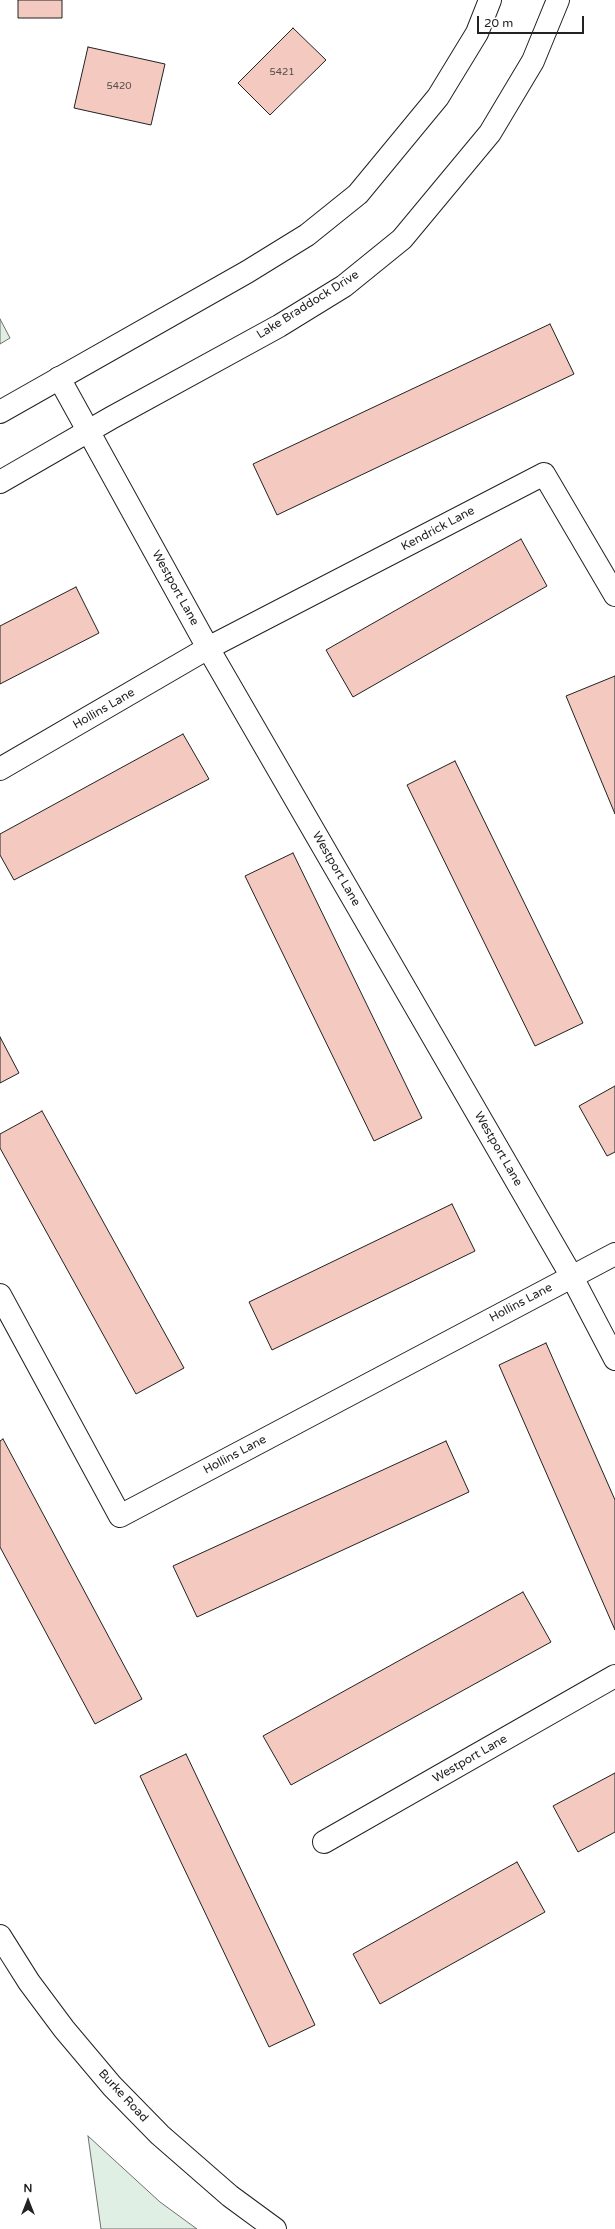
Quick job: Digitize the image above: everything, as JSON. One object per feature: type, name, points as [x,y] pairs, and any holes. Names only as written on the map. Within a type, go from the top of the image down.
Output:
[{"type":"street","points":[[0,412],[267,260],[307,235],[358,194],[438,97],[477,33],[490,0]]},
{"type":"street","name":"Lake Braddock Drive","points":[[0,482],[292,318],[344,286],[402,239],[490,133],[533,60],[558,0]]},
{"type":"street","name":"Westport Lane","points":[[58,378],[208,648],[572,1277],[615,1359]]},
{"type":"street","name":"Kendrick Lane","points":[[208,648],[544,474],[615,595]]},
{"type":"street","name":"Hollins Lane","points":[[0,769],[208,648]]},
{"type":"street","points":[[572,1277],[615,1254]]},
{"type":"street","name":"Hollins Lane","points":[[0,1296],[120,1516],[572,1277]]},
{"type":"street","name":"Westport Lane","points":[[324,1842],[615,1676]]},
{"type":"street","name":"Burke Road","points":[[0,1936],[29,1982],[64,2029],[112,2086],[160,2135],[230,2196],[275,2229]]},
{"type":"green space","points":[[0,319],[10,338],[0,344]]},
{"type":"green space","points":[[88,2136],[160,2202],[197,2229],[101,2229]]},
{"type":"building","points":[[18,0],[62,0],[62,18],[18,18]]},
{"type":"building","points":[[293,28],[326,60],[270,115],[238,83]]},
{"type":"building","points":[[88,47],[165,64],[151,125],[74,108]]},
{"type":"building","points":[[550,324],[574,374],[277,515],[253,464]]},
{"type":"building","points":[[521,539],[547,586],[353,697],[326,650]]},
{"type":"building","points":[[76,587],[99,633],[0,684],[0,626]]},
{"type":"building","points":[[615,676],[615,814],[566,696]]},
{"type":"building","points":[[183,734],[209,779],[14,880],[0,855],[0,834]]},
{"type":"building","points":[[455,761],[583,1023],[535,1046],[407,785]]},
{"type":"building","points":[[293,853],[422,1118],[374,1141],[245,876]]},
{"type":"building","points":[[0,1037],[19,1073],[0,1083]]},
{"type":"building","points":[[615,1086],[615,1152],[607,1156],[579,1106]]},
{"type":"building","points":[[42,1111],[184,1368],[136,1394],[0,1148],[0,1134]]},
{"type":"building","points":[[452,1204],[475,1251],[272,1350],[249,1302]]},
{"type":"building","points":[[546,1343],[615,1500],[615,1630],[499,1365]]},
{"type":"building","points":[[3,1439],[142,1699],[95,1724],[0,1547],[0,1441]]},
{"type":"building","points":[[446,1441],[469,1492],[197,1617],[173,1566]]},
{"type":"building","points":[[523,1592],[551,1642],[291,1785],[263,1736]]},
{"type":"building","points":[[186,1754],[315,2025],[269,2047],[140,1776]]},
{"type":"building","points":[[615,1773],[615,1832],[578,1852],[553,1806]]},
{"type":"building","points":[[517,1862],[545,1912],[380,2004],[353,1954]]}]
